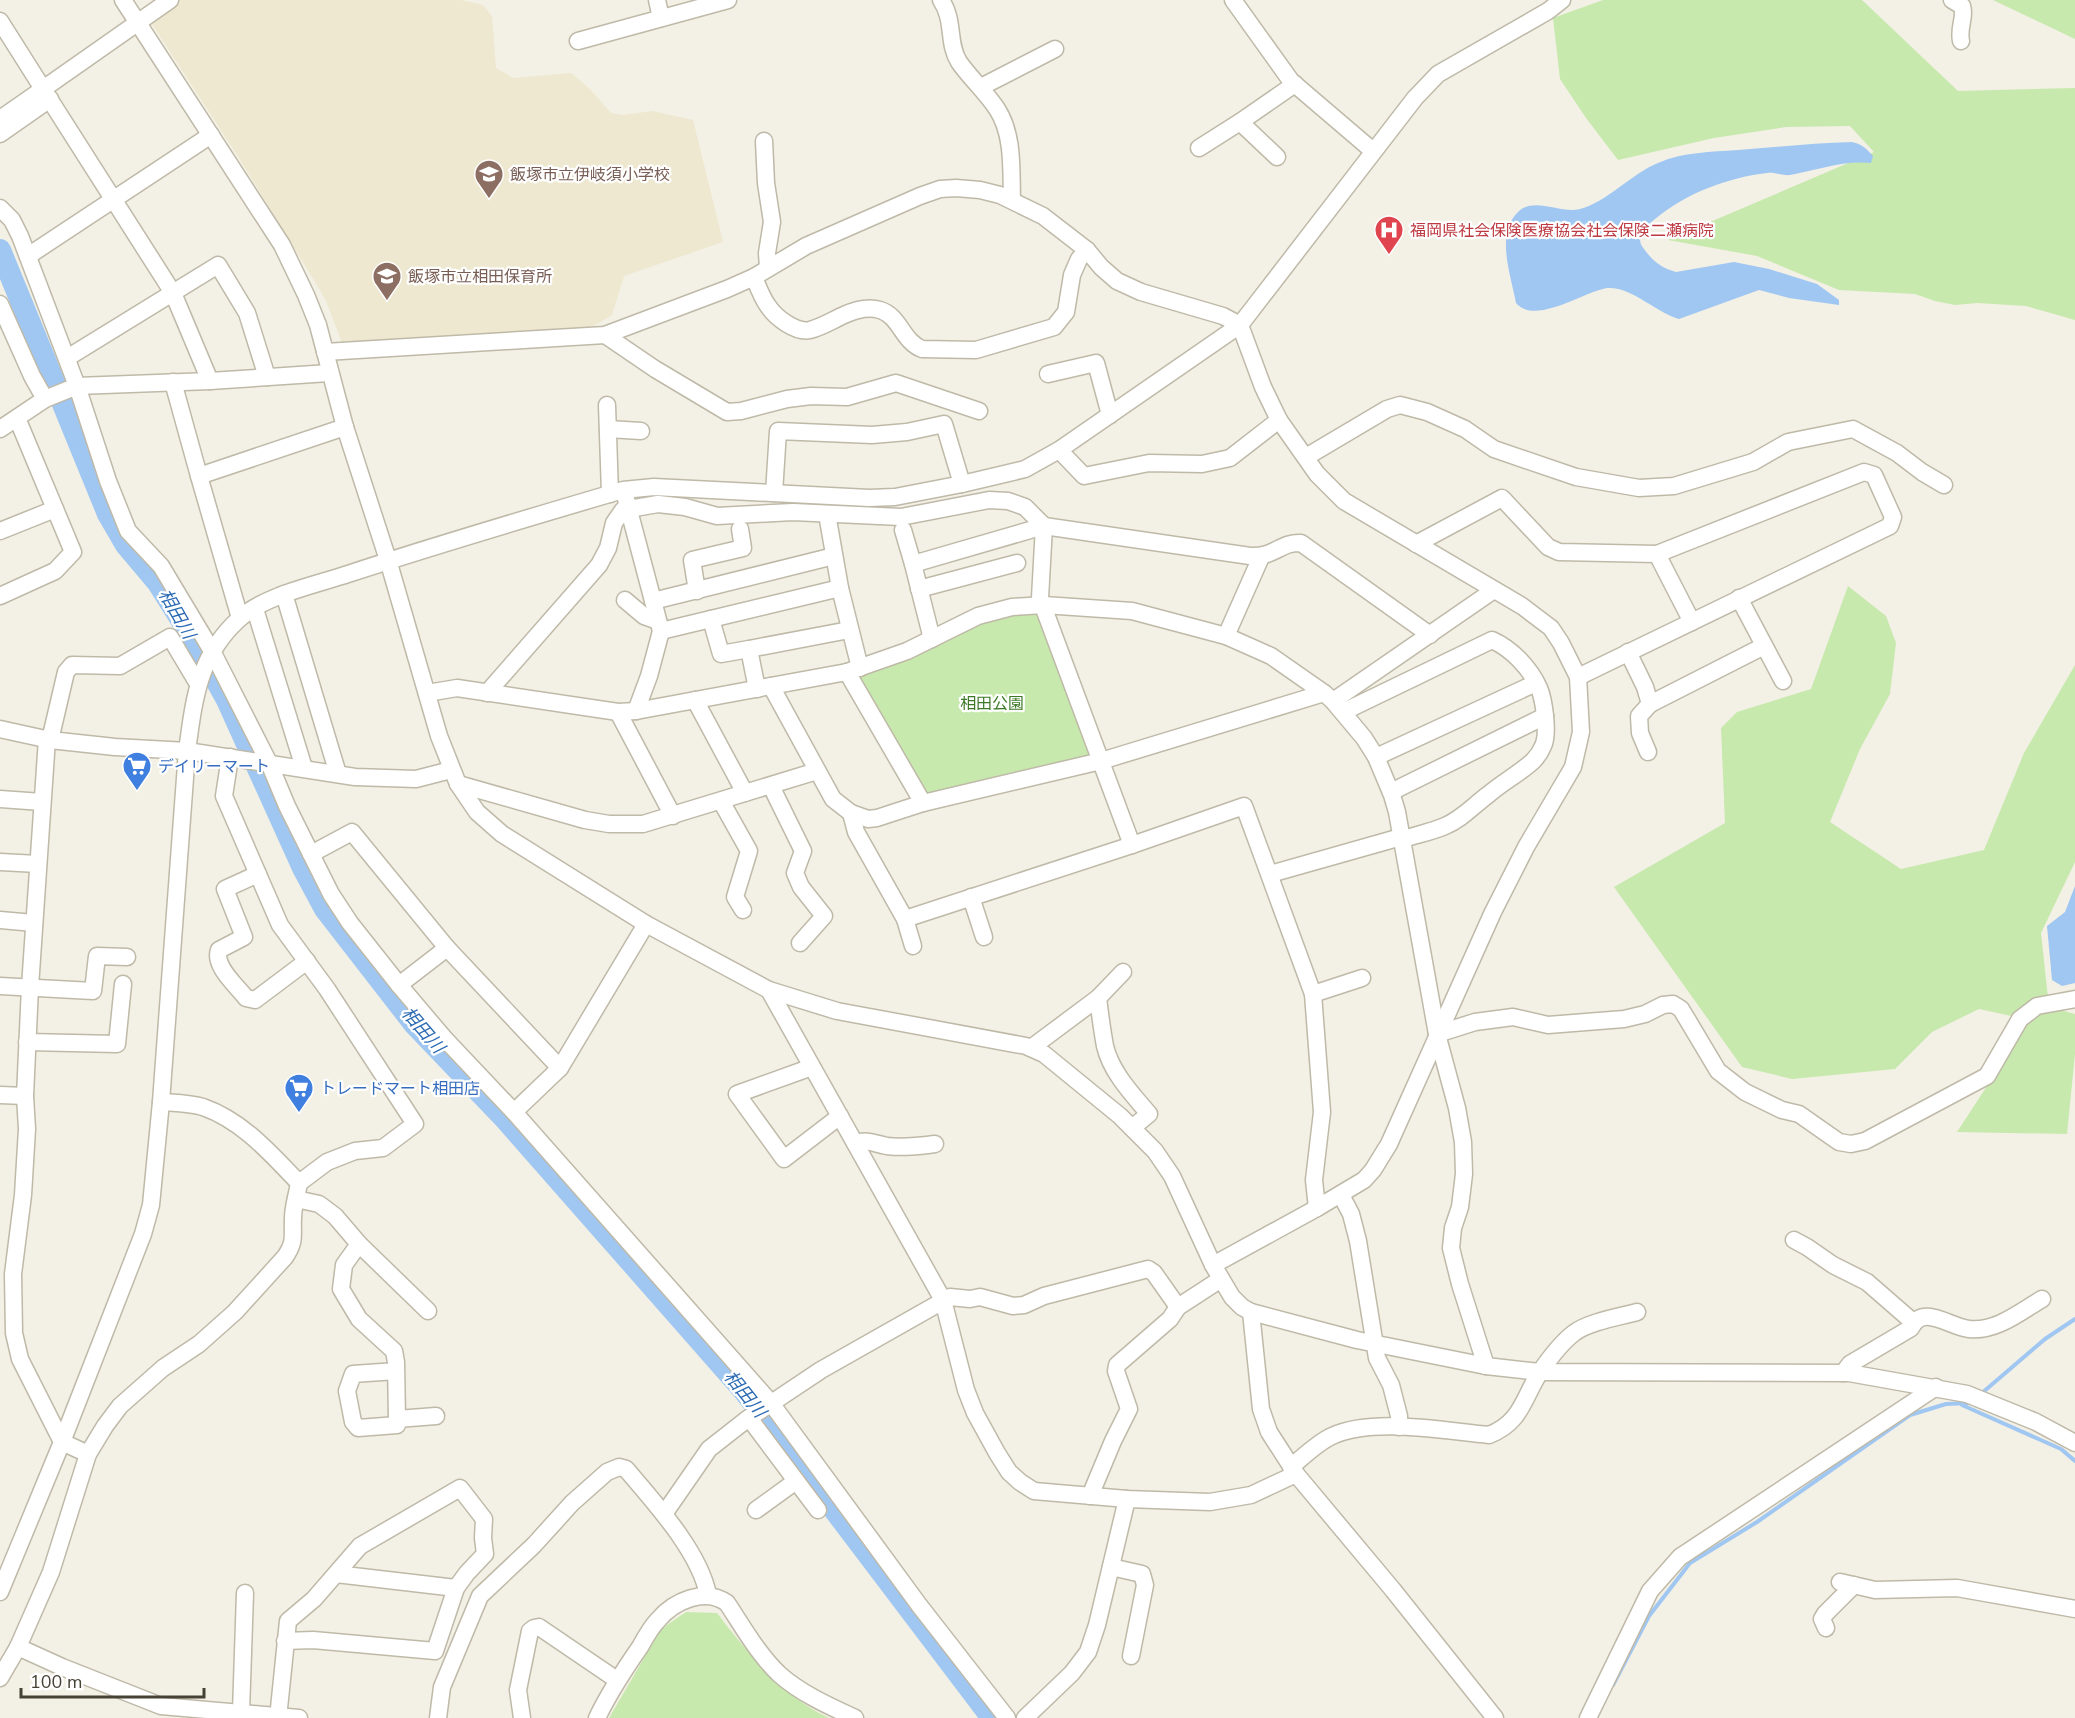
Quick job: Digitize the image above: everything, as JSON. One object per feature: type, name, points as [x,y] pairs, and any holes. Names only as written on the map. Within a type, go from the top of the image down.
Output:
[{"type":"street","points":[[123,0],[282,245],[314,315],[345,427],[388,561],[439,736],[454,777],[477,812],[502,834],[646,924],[770,990],[837,1011],[1031,1048],[1044,1054],[1120,1116],[1155,1151],[1172,1176],[1217,1272],[1232,1297],[1251,1312],[1376,1344],[1486,1366],[1540,1372],[1843,1373],[1936,1387],[1991,1402],[2075,1443]]},
{"type":"street","points":[[0,134],[47,94],[170,0]]},
{"type":"street","points":[[657,0],[661,18]]},
{"type":"street","points":[[578,41],[728,0]]},
{"type":"street","points":[[941,0],[948,11],[953,48],[959,61],[981,87],[998,112],[1006,129],[1010,152],[1012,200]]},
{"type":"street","points":[[1233,0],[1294,84],[1373,152]]},
{"type":"street","points":[[0,1592],[62,1442],[143,1234],[151,1205],[161,1102],[187,752],[199,680],[211,653],[240,618],[272,598],[617,492],[654,487],[869,498],[895,497],[1025,469],[1059,450],[1240,325],[1415,98],[1438,74],[1548,11],[1562,0]]},
{"type":"street","points":[[1952,0],[1962,6],[1964,11],[1959,31],[1961,40]]},
{"type":"street","points":[[0,21],[172,293],[210,381]]},
{"type":"street","points":[[981,87],[1055,49]]},
{"type":"street","points":[[1199,148],[1294,84]]},
{"type":"street","points":[[0,119],[47,94]]},
{"type":"street","points":[[1240,122],[1277,156]]},
{"type":"street","points":[[28,256],[211,135]]},
{"type":"street","points":[[764,141],[766,183],[772,222],[761,273],[768,307],[782,321],[795,328],[808,331],[854,310],[868,308],[880,310],[891,316],[914,346],[922,349],[976,350],[1054,327],[1066,312],[1072,275],[1078,259],[1087,250]]},
{"type":"street","points":[[326,352],[604,335],[702,299],[761,273],[806,246],[940,189],[980,190],[1012,200],[1043,216],[1087,250],[1117,281],[1141,292],[1223,316],[1240,325],[1263,387],[1279,420],[1317,474],[1344,501],[1522,606],[1551,628],[1578,678],[1581,732],[1573,767],[1526,848],[1493,912],[1389,1144],[1364,1180],[1217,1272],[1178,1307],[1170,1319],[1117,1365],[1116,1371],[1129,1409],[1090,1496]]},
{"type":"street","points":[[0,208],[12,220],[28,256],[78,386],[108,481],[128,531],[161,566],[211,653],[331,894],[350,923],[444,1038],[514,1113],[760,1410],[919,1605],[1007,1718]]},
{"type":"street","points":[[67,358],[219,265],[247,313],[267,377]]},
{"type":"street","points":[[0,304],[32,376],[45,399]]},
{"type":"street","points":[[604,335],[726,412],[811,396],[847,397],[896,383],[979,411]]},
{"type":"street","points":[[1048,374],[1096,363],[1110,415]]},
{"type":"street","points":[[0,429],[45,399],[78,386],[210,381],[329,372]]},
{"type":"street","points":[[173,382],[240,618]]},
{"type":"street","points":[[607,405],[617,492],[629,507],[660,626],[649,676],[636,711]]},
{"type":"street","points":[[1306,457],[1387,409],[1400,405],[1427,412],[1465,429],[1494,449],[1576,477],[1639,488],[1674,486],[1753,462],[1788,442],[1853,429],[1897,453],[1944,485]]},
{"type":"street","points":[[0,596],[56,571],[74,552],[17,418]]},
{"type":"street","points":[[1059,450],[1084,476],[1149,463],[1202,464],[1230,458],[1279,420]]},
{"type":"street","points":[[774,493],[778,431],[872,435],[907,432],[944,424],[962,484]]},
{"type":"street","points":[[199,476],[345,427]]},
{"type":"street","points":[[608,429],[641,431]]},
{"type":"street","points":[[1416,544],[1502,498],[1548,547],[1559,552],[1657,555],[1864,472],[1874,475],[1893,517],[1890,526],[1578,678]]},
{"type":"street","points":[[487,693],[599,565],[608,548],[618,514],[629,507],[658,504],[685,507],[717,516],[792,512],[907,517],[989,500],[1008,501],[1025,507],[1044,526],[1040,598],[1132,845]]},
{"type":"street","points":[[0,531],[55,509]]},
{"type":"street","points":[[827,514],[849,630],[853,670],[923,803]]},
{"type":"street","points":[[913,564],[1044,526],[1261,557],[1272,554],[1290,542],[1301,543],[1430,635]]},
{"type":"street","points":[[697,591],[692,560],[743,548],[740,529]]},
{"type":"street","points":[[903,530],[932,639]]},
{"type":"street","points":[[1657,555],[1692,622]]},
{"type":"street","points":[[653,602],[834,556]]},
{"type":"street","points":[[1226,636],[1261,557]]},
{"type":"street","points":[[919,590],[1017,563]]},
{"type":"street","points":[[625,600],[660,626],[711,619],[840,588]]},
{"type":"street","points":[[1333,702],[1494,590]]},
{"type":"street","points":[[284,594],[338,774]]},
{"type":"street","points":[[1739,598],[1783,681]]},
{"type":"street","points":[[428,693],[457,688],[618,712],[636,711],[853,670],[907,651],[978,616],[1012,607],[1044,605],[1132,611],[1226,636],[1271,656],[1333,702],[1364,738],[1376,757],[1391,792],[1437,1034],[1457,1108],[1463,1142],[1464,1174],[1451,1248],[1486,1366]]},
{"type":"street","points":[[255,609],[304,768]]},
{"type":"street","points":[[711,619],[721,654],[849,630]]},
{"type":"street","points":[[88,1454],[62,1442],[20,1359],[14,1333],[7,1272],[23,1184],[27,1130],[25,1096],[30,987],[48,739],[66,672],[72,665],[120,666],[170,637],[199,680]]},
{"type":"street","points":[[749,649],[764,688],[833,798],[851,813],[868,819],[877,819],[923,803],[1333,702],[1492,640],[1527,666],[1541,693],[1545,716],[1545,743],[1532,762],[1488,794],[1460,819],[1444,827],[1270,874]]},
{"type":"street","points":[[1648,752],[1640,733],[1639,716],[1650,704],[1764,646]]},
{"type":"street","points":[[1628,652],[1645,687],[1650,704]]},
{"type":"street","points":[[1376,757],[1536,683]]},
{"type":"street","points":[[695,700],[745,794]]},
{"type":"street","points":[[618,712],[673,816]]},
{"type":"street","points":[[1391,792],[1545,716]]},
{"type":"street","points":[[0,729],[48,739],[237,758],[355,777],[416,779],[454,777],[585,820],[609,825],[643,824],[817,771]]},
{"type":"street","points":[[0,1678],[18,1647],[51,1572],[88,1454],[120,1406],[163,1368],[199,1344],[235,1312],[285,1257],[291,1249],[294,1238],[292,1218],[297,1191],[327,1162],[355,1151],[383,1148],[415,1124],[307,961],[280,925],[224,796],[237,758]]},
{"type":"street","points":[[771,786],[803,850],[795,873],[801,887],[824,916],[800,943]]},
{"type":"street","points":[[0,799],[42,802]]},
{"type":"street","points":[[721,801],[750,851],[735,897],[743,910]]},
{"type":"street","points":[[905,919],[1244,806],[1313,994],[1322,1112],[1314,1180],[1317,1208]]},
{"type":"street","points":[[851,813],[856,832],[905,919],[913,946]]},
{"type":"street","points":[[311,854],[352,832],[447,948],[560,1068]]},
{"type":"street","points":[[0,862],[38,864]]},
{"type":"street","points":[[258,874],[225,890],[244,938],[219,950],[218,958],[223,968],[246,998],[255,1000],[307,961]]},
{"type":"street","points":[[972,897],[984,937]]},
{"type":"street","points":[[0,921],[34,923]]},
{"type":"street","points":[[514,1113],[560,1068],[646,924]]},
{"type":"street","points":[[399,985],[447,948]]},
{"type":"street","points":[[0,986],[93,991],[97,956],[127,957]]},
{"type":"street","points":[[1031,1048],[1098,998],[1123,972]]},
{"type":"street","points":[[1313,994],[1362,978]]},
{"type":"street","points":[[27,1042],[117,1044],[123,984]]},
{"type":"street","points":[[770,990],[943,1300],[966,1390],[984,1431],[1009,1472],[1034,1491],[1127,1499],[1210,1502],[1230,1500],[1251,1495],[1294,1470],[1329,1437],[1345,1431],[1366,1427],[1399,1427],[1489,1435],[1512,1422],[1540,1372],[1573,1333],[1582,1328],[1637,1312]]},
{"type":"street","points":[[1098,998],[1105,1047],[1111,1062],[1129,1090],[1149,1114],[1132,1128]]},
{"type":"street","points":[[1437,1034],[1476,1022],[1513,1017],[1548,1025],[1624,1019],[1645,1014],[1663,1005],[1673,1004],[1681,1009],[1718,1071],[1745,1092],[1782,1110],[1799,1114],[1839,1142],[1851,1144],[1865,1141],[1987,1076],[2020,1019],[2037,1006],[2075,999]]},
{"type":"street","points":[[812,1067],[737,1094],[784,1159],[840,1116]]},
{"type":"street","points":[[0,1095],[25,1096]]},
{"type":"street","points":[[161,1102],[201,1106],[222,1115],[247,1132],[297,1191],[335,1215],[359,1244],[428,1311]]},
{"type":"street","points":[[855,1143],[866,1140],[887,1146],[910,1147],[935,1144]]},
{"type":"street","points":[[1341,1195],[1351,1214],[1358,1241],[1377,1358],[1391,1385],[1399,1416],[1399,1427]]},
{"type":"street","points":[[1794,1240],[1807,1246],[1833,1265],[1867,1282],[1913,1322]]},
{"type":"street","points":[[359,1244],[344,1265],[341,1289],[359,1319],[394,1351],[396,1371],[397,1425],[358,1428],[353,1422],[347,1391],[353,1374],[396,1371]]},
{"type":"street","points":[[664,1514],[709,1449],[760,1410],[821,1371],[950,1297],[970,1299],[980,1297],[1013,1306],[1024,1305],[1044,1296],[1148,1269],[1161,1281],[1178,1307]]},
{"type":"street","points":[[1843,1373],[1850,1364],[1911,1328],[1913,1322],[1920,1317],[1927,1316],[1967,1329],[1992,1328],[2042,1299]]},
{"type":"street","points":[[1251,1312],[1261,1409],[1269,1432],[1294,1470],[1394,1590],[1495,1718]]},
{"type":"street","points":[[1588,1718],[1650,1592],[1680,1557],[1936,1387]]},
{"type":"street","points":[[760,1410],[796,1480],[818,1510]]},
{"type":"street","points":[[397,1419],[436,1416]]},
{"type":"street","points":[[438,1718],[442,1687],[480,1596],[534,1545],[572,1503],[607,1472],[619,1467],[626,1469],[664,1514],[698,1566],[708,1595]]},
{"type":"street","points":[[756,1510],[796,1480]]},
{"type":"street","points":[[278,1717],[285,1641],[288,1621],[314,1599],[360,1546],[460,1488],[484,1519],[485,1554],[456,1588],[435,1651],[313,1640],[285,1641]]},
{"type":"street","points":[[1025,1718],[1072,1673],[1088,1652],[1098,1625],[1127,1499]]},
{"type":"street","points":[[1111,1567],[1142,1574],[1145,1585],[1131,1656]]},
{"type":"street","points":[[336,1574],[456,1588]]},
{"type":"street","points":[[1826,1628],[1822,1619],[1847,1584],[1875,1590],[1957,1588],[2075,1609]]},
{"type":"street","points":[[241,1712],[244,1593]]},
{"type":"street","points":[[597,1718],[617,1680],[658,1620],[675,1606],[693,1597],[708,1595],[718,1597],[727,1603],[764,1657],[780,1675],[817,1699],[855,1718]]},
{"type":"street","points":[[522,1718],[518,1690],[530,1631],[534,1628],[539,1627],[617,1680]]},
{"type":"street","points":[[18,1647],[161,1707],[299,1718]]},
{"type":"shaded area","name":"飯塚市立伊岐須小学校","points":[[177,0],[461,0],[483,5],[492,16],[496,68],[513,78],[571,73],[590,89],[611,113],[623,115],[652,111],[693,120],[723,242],[624,276],[612,315],[594,326],[342,343],[326,301],[317,285],[239,158],[152,24],[155,17]]},
{"type":"green space","points":[[1603,0],[1862,0],[1958,91],[2075,88],[2075,320],[2026,306],[1977,303],[1955,305],[1915,294],[1839,290],[1757,256],[1668,240],[1874,152],[1850,126],[1786,127],[1714,138],[1618,160],[1560,79],[1553,18]]},
{"type":"green space","points":[[1993,0],[2075,0],[2075,39]]},
{"type":"green space","points":[[1848,586],[1886,616],[1896,643],[1890,694],[1860,749],[1830,822],[1901,869],[1984,850],[2024,753],[2075,665],[2075,862],[2041,933],[2049,1007],[2075,1014],[2075,1054],[2067,1134],[1957,1132],[2030,1020],[1979,1009],[1932,1032],[1895,1069],[1792,1079],[1742,1067],[1614,887],[1725,823],[1721,728],[1737,712],[1811,689]]},
{"type":"green space","name":"相田公園","points":[[1035,611],[1047,624],[1093,752],[1091,759],[927,798],[858,678],[864,673],[987,619]]},
{"type":"green space","points":[[686,1612],[717,1613],[767,1673],[797,1699],[829,1718],[609,1718],[661,1629]]},
{"type":"water","points":[[1852,142],[1861,145],[1871,153],[1873,156],[1871,163],[1841,164],[1790,175],[1767,173],[1752,175],[1722,183],[1694,194],[1667,210],[1651,222],[1640,236],[1641,245],[1654,260],[1676,272],[1734,262],[1769,269],[1817,284],[1839,300],[1839,305],[1789,298],[1759,290],[1679,319],[1635,295],[1607,288],[1560,305],[1535,311],[1524,309],[1516,303],[1508,268],[1506,243],[1511,221],[1524,207],[1539,205],[1580,209],[1600,200],[1648,168],[1668,159],[1687,155]]},
{"type":"water","points":[[2075,886],[2075,983],[2062,986],[2052,980],[2047,926],[2065,912]]},
{"type":"waterway","name":"相田川","points":[[0,250],[108,514],[126,545],[158,583],[195,642],[227,700],[303,868],[325,909],[415,1025],[506,1120],[745,1392],[992,1718]]},
{"type":"waterway","points":[[1982,1393],[2045,1339],[2075,1319]]},
{"type":"waterway","points":[[1613,1685],[1649,1616],[1690,1563],[1757,1522],[1910,1415],[1946,1404],[1969,1403]]},
{"type":"waterway","points":[[1962,1405],[2061,1449],[2075,1461]]},
{"type":"place","name":"飯塚市立伊岐須小学校","points":[[489,200]]},
{"type":"place","name":"福岡県社会保険医療協会社会保険二瀬病院","points":[[1389,256]]},
{"type":"place","name":"飯塚市立相田保育所","points":[[387,302]]},
{"type":"place","name":"デイリーマート","points":[[137,792]]},
{"type":"place","name":"トレードマート相田店","points":[[299,1114]]}]
